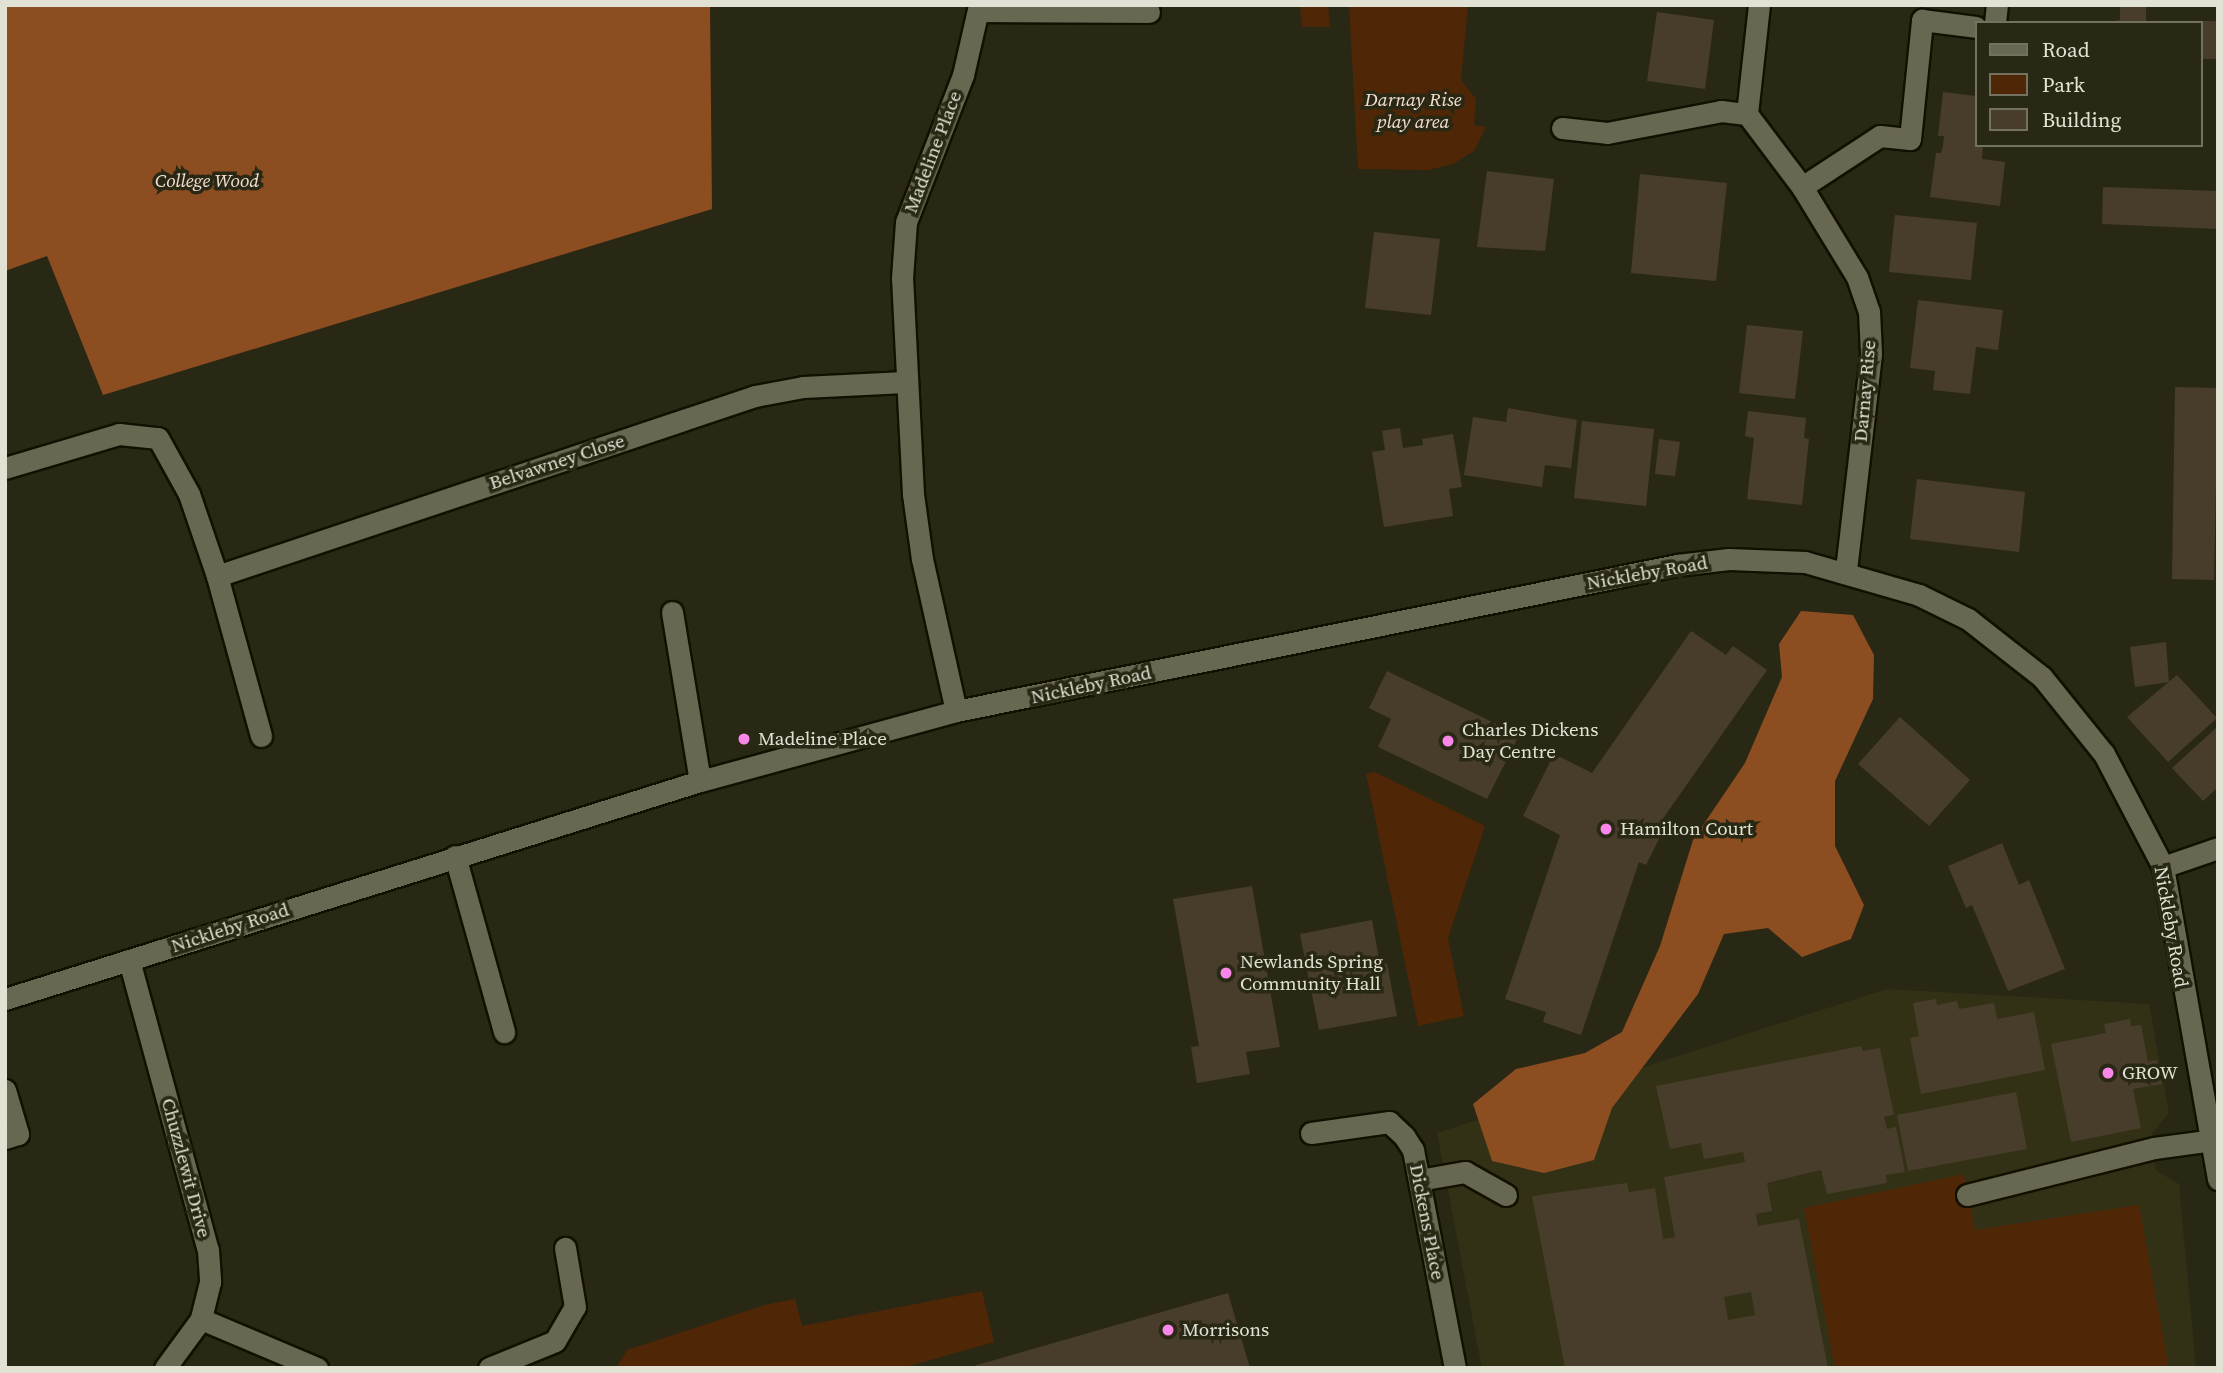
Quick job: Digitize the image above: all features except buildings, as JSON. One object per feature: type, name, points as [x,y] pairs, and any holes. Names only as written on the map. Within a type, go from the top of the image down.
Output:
[{"type":"street","points":[[1562,128],[1606,134],[1721,111],[1747,114],[1759,5]]},
{"type":"street","name":"Madeline Place","points":[[956,711],[922,559],[905,382],[902,278],[906,222],[964,75],[979,8],[1149,12]]},
{"type":"street","points":[[1802,187],[1880,136],[1910,139],[1922,20],[1974,27]]},
{"type":"street","name":"Darnay Rise","points":[[1747,114],[1802,187],[1857,277],[1869,311],[1871,354],[1846,571]]},
{"type":"street","name":"Belvawney Close","points":[[217,576],[754,396],[825,385],[905,382]]},
{"type":"street","points":[[5,468],[119,434],[158,438],[188,495],[217,576],[261,736]]},
{"type":"street","name":"Nickleby Road","points":[[5,999],[700,781],[956,711],[1677,565],[1767,559],[1846,571],[1919,595],[1968,619],[2042,677],[2105,754],[2163,867],[2186,1010],[2214,1140],[2218,1179]]},
{"type":"street","points":[[672,612],[700,781]]},
{"type":"street","points":[[2163,867],[2218,848]]},
{"type":"street","points":[[455,856],[504,1032]]},
{"type":"street","name":"Chuzzlewit Drive","points":[[129,960],[202,1218],[210,1282],[201,1319],[165,1368]]},
{"type":"street","points":[[5,1090],[18,1134],[5,1138]]},
{"type":"street","name":"Dickens Place","points":[[1311,1133],[1389,1122],[1413,1150],[1455,1368]]},
{"type":"street","points":[[1968,1195],[2154,1148],[2214,1140]]},
{"type":"street","points":[[1419,1181],[1465,1172],[1506,1195]]},
{"type":"street","points":[[489,1368],[555,1341],[575,1307],[565,1248]]},
{"type":"street","points":[[201,1319],[317,1368]]},
{"type":"shaded area","points":[[1887,989],[2149,1004],[2169,1113],[2152,1133],[2155,1170],[2179,1184],[2196,1368],[1482,1368],[1437,1133]]},
{"type":"green space","name":"College Wood","points":[[5,5],[710,5],[712,209],[103,395],[47,256],[5,271]]},
{"type":"green space","points":[[1300,5],[1328,5],[1330,27],[1302,27]]},
{"type":"green space","name":"Darnay Rise play area","points":[[1349,5],[1468,5],[1461,80],[1476,99],[1474,125],[1486,127],[1474,151],[1453,164],[1428,170],[1358,169]]},
{"type":"green space","points":[[1801,611],[1853,615],[1874,655],[1873,699],[1835,781],[1835,846],[1864,905],[1851,939],[1802,957],[1768,928],[1724,934],[1698,994],[1612,1108],[1594,1160],[1544,1173],[1492,1161],[1473,1104],[1516,1069],[1585,1053],[1622,1032],[1660,946],[1693,840],[1745,763],[1782,677],[1779,644]]},
{"type":"green space","points":[[1375,772],[1485,826],[1448,938],[1464,1016],[1418,1026],[1366,774]]},
{"type":"green space","points":[[1964,1174],[1975,1230],[2139,1205],[2169,1368],[1835,1368],[1804,1208]]},
{"type":"green space","points":[[982,1291],[994,1342],[902,1368],[616,1368],[627,1350],[768,1304],[795,1299],[802,1326]]},
{"type":"place","name":"Madeline Place","points":[[744,739]]},
{"type":"place","name":"Charles Dickens Day Centre","points":[[1448,741]]},
{"type":"place","name":"Hamilton Court","points":[[1606,829]]},
{"type":"place","name":"Newlands Spring Community Hall","points":[[1226,973]]},
{"type":"place","name":"GROW","points":[[2108,1073]]},
{"type":"place","name":"Morrisons","points":[[1168,1330]]}]
